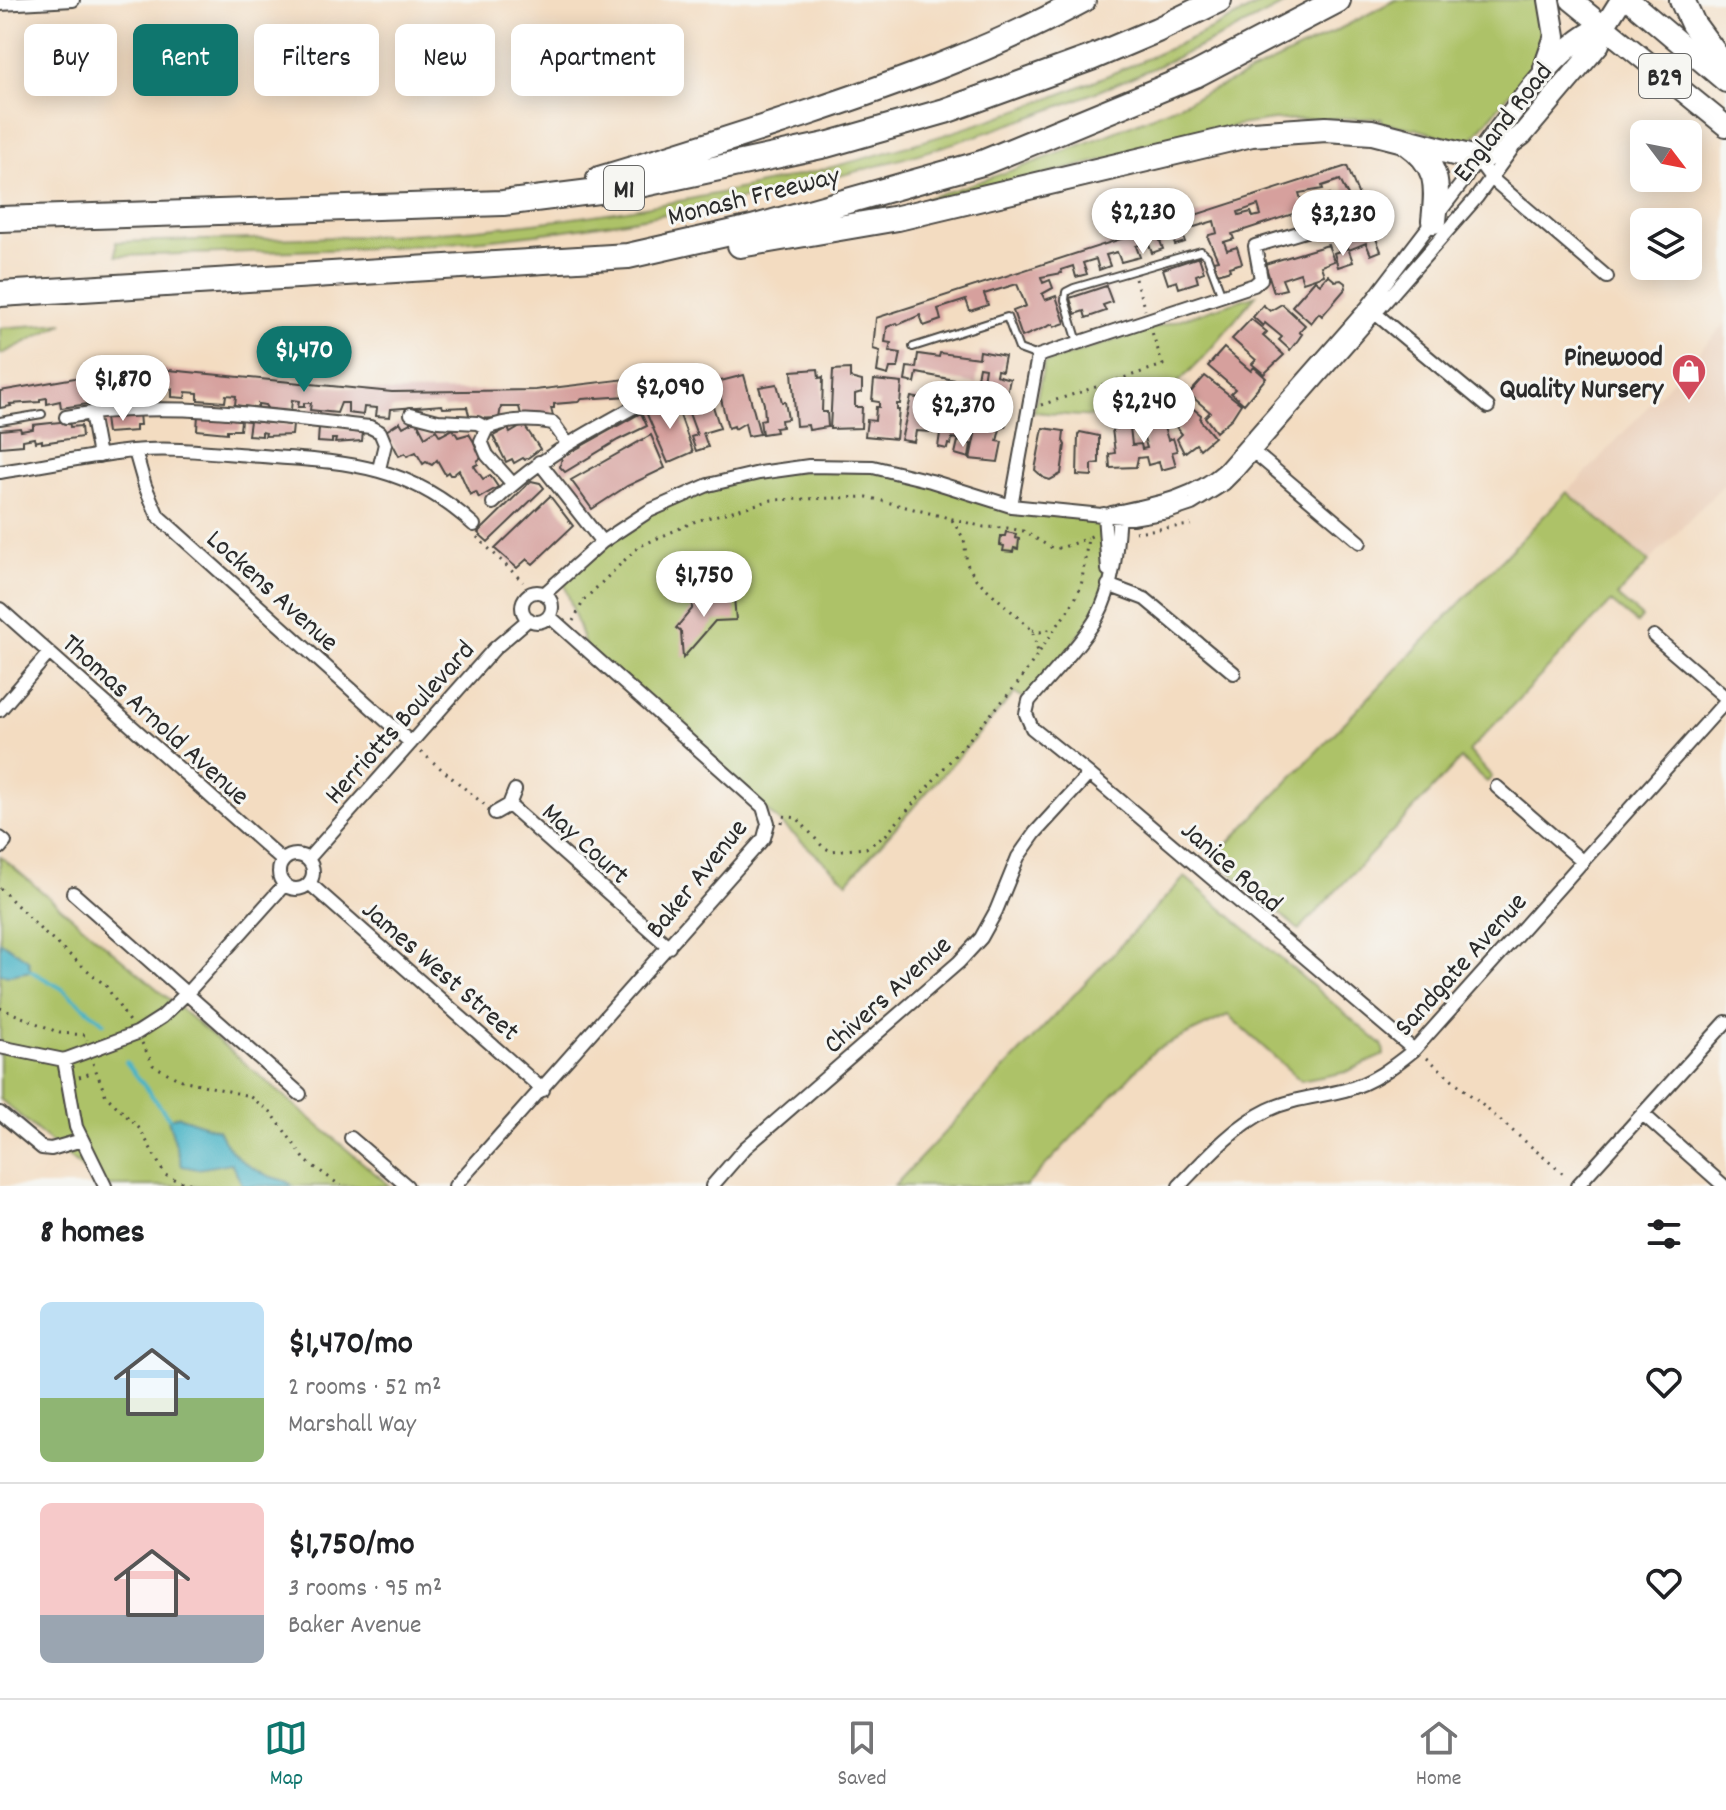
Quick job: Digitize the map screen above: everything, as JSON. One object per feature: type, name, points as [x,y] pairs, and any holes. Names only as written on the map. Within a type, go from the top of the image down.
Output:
[{"type":"highway","points":[[503,203],[673,158],[943,67],[999,43],[1083,0]]},
{"type":"highway","name":"Monash Freeway","points":[[0,219],[503,203],[601,192],[782,156],[945,111],[1091,58],[1219,0]]},
{"type":"highway","name":"Monash Freeway","points":[[0,294],[628,256],[752,228],[982,163],[1195,75],[1338,0]]},
{"type":"highway","points":[[1682,0],[1693,24],[1726,69]]},
{"type":"highway","points":[[628,256],[691,254],[898,218],[1252,134],[1326,129],[1397,137],[1484,169]]},
{"type":"highway","points":[[1397,137],[1419,151],[1433,170],[1440,226]]},
{"type":"main road","points":[[1534,86],[1555,40],[1549,0]]},
{"type":"main road","name":"B29","points":[[1571,0],[1726,126]]},
{"type":"main road","name":"England Road","points":[[1484,169],[1496,154],[1522,135],[1594,50],[1621,0]]},
{"type":"main road","name":"B29","points":[[1629,0],[1726,82]]},
{"type":"main road","name":"England Road","points":[[1484,169],[1534,86],[1578,39],[1604,27]]},
{"type":"street","points":[[0,4],[73,0]]},
{"type":"street","name":"England Road","points":[[1104,514],[1177,504],[1224,484],[1250,449],[1371,310],[1440,226],[1484,169],[1475,166],[1440,226]]},
{"type":"street","points":[[1484,169],[1607,277]]},
{"type":"street","points":[[1011,506],[1038,356],[1254,285],[1261,279],[1255,246],[1325,225]]},
{"type":"street","points":[[1371,310],[1488,407]]},
{"type":"street","points":[[493,503],[512,483],[567,443],[638,405]]},
{"type":"street","points":[[66,417],[139,407],[218,411],[370,427],[380,432],[385,444],[379,469]]},
{"type":"street","points":[[91,413],[99,456]]},
{"type":"street","points":[[411,414],[438,421],[477,423],[487,428]]},
{"type":"street","points":[[512,483],[487,455],[481,441],[487,428],[502,422],[540,420],[553,423],[567,443]]},
{"type":"street","points":[[1250,449],[1360,542]]},
{"type":"street","points":[[0,472],[135,451],[201,451],[336,461],[379,469],[416,484],[450,503],[474,525]]},
{"type":"street","name":"Lockens Avenue","points":[[135,451],[158,516],[411,743]]},
{"type":"street","points":[[539,462],[602,542]]},
{"type":"street","points":[[544,594],[602,542],[649,511],[708,485],[809,466],[873,467],[1011,506],[1104,514],[1108,585]]},
{"type":"street","points":[[1108,585],[1117,551],[1119,514]]},
{"type":"street","points":[[1108,585],[1145,599],[1234,673]]},
{"type":"street","name":"Janice Road","points":[[1108,585],[1093,624],[1029,701],[1026,714],[1032,728],[1414,1050]]},
{"type":"street","points":[[534,593],[544,594],[552,604],[549,616],[542,622],[529,619],[523,611],[526,598],[534,593]]},
{"type":"street","name":"Thomas Arnold Avenue","points":[[0,609],[283,861]]},
{"type":"street","name":"Baker Avenue","points":[[455,1186],[764,838],[768,817],[763,807],[549,616]]},
{"type":"street","name":"Herriotts Boulevard","points":[[308,859],[494,649],[529,619]]},
{"type":"street","points":[[1654,636],[1726,700]]},
{"type":"street","points":[[0,710],[49,653]]},
{"type":"street","name":"Sandgate Avenue","points":[[1179,1186],[1212,1152],[1267,1110],[1302,1098],[1346,1090],[1388,1072],[1414,1050],[1726,700]]},
{"type":"street","name":"Chivers Avenue","points":[[712,1186],[745,1148],[959,962],[981,938],[996,911],[1018,857],[1035,833],[1089,774]]},
{"type":"street","points":[[1497,787],[1583,862]]},
{"type":"street","name":"May Court","points":[[495,813],[509,805],[515,790]]},
{"type":"street","name":"May Court","points":[[509,805],[669,947]]},
{"type":"street","points":[[0,838],[5,842],[0,848]]},
{"type":"street","points":[[292,855],[308,859],[313,871],[309,883],[297,889],[285,884],[279,873],[283,861],[292,855]]},
{"type":"street","name":"James West Street","points":[[309,883],[543,1090]]},
{"type":"street","points":[[0,1047],[64,1060],[137,1033],[162,1017],[188,992],[285,884]]},
{"type":"street","points":[[73,893],[300,1094]]},
{"type":"street","points":[[1574,1183],[1644,1115],[1726,1022]]},
{"type":"street","points":[[64,1060],[76,1127],[105,1186]]},
{"type":"street","points":[[0,1113],[42,1148],[51,1149],[82,1140]]},
{"type":"street","points":[[1644,1115],[1724,1186]]},
{"type":"street","points":[[351,1138],[407,1186]]},
{"type":"lane","points":[[1078,342],[1065,300],[1066,292],[1201,251],[1207,256],[1222,296]]},
{"type":"lane","points":[[913,347],[1007,317],[1019,349],[1038,356]]},
{"type":"lane","points":[[0,421],[42,414]]},
{"type":"path","points":[[1029,402],[1043,406],[1163,365],[1132,271]]},
{"type":"path","points":[[566,632],[584,600],[638,547],[696,521],[772,500],[867,497],[984,527],[1023,531],[1052,548],[1061,548],[1096,532]]},
{"type":"path","points":[[952,520],[964,539],[967,564],[976,579],[1032,630],[1038,652]]},
{"type":"path","points":[[474,525],[476,536],[523,582]]},
{"type":"path","points":[[1131,532],[1191,525]]},
{"type":"path","points":[[781,828],[783,816],[797,818],[823,847],[831,851],[866,848],[885,836],[1018,683],[1073,603],[1081,587],[1088,538]]},
{"type":"path","points":[[1032,630],[1045,631],[1058,624]]},
{"type":"path","points":[[411,743],[495,813]]},
{"type":"path","points":[[0,888],[43,932],[106,986],[137,1033],[153,1065],[178,1079],[249,1096],[271,1112],[306,1161],[341,1186]]},
{"type":"path","points":[[0,1008],[60,1033],[86,1035],[94,1072],[106,1096],[140,1129],[165,1175],[204,1186]]},
{"type":"path","points":[[1427,1058],[1574,1183]]},
{"type":"path","points":[[79,1077],[94,1072]]},
{"type":"shaded area","name":"Pinewood Quality Nursery","points":[[1726,323],[1726,482],[1649,562],[1567,493]]},
{"type":"green space","points":[[1268,0],[1292,0],[1202,46],[1109,87],[1014,123],[917,154],[719,204],[619,222],[469,241],[368,248],[116,256],[116,242],[372,236],[526,224],[622,211],[813,172],[1001,116],[1092,82]]},
{"type":"green space","points":[[1395,0],[1536,0],[1542,32],[1534,64],[1468,144],[1417,129],[1382,123],[1382,118],[1273,120],[1238,125],[925,206],[924,199],[1046,158],[1164,111],[1281,58]]},
{"type":"green space","points":[[1256,295],[1183,378],[1149,404],[1132,412],[1108,416],[1034,412],[1044,363]]},
{"type":"green space","points":[[64,323],[0,355],[0,328]]},
{"type":"green space","points":[[873,467],[1011,506],[1104,514],[1108,585],[1103,604],[1029,701],[1015,693],[847,882],[586,649],[562,577],[649,511],[758,473]]},
{"type":"green space","points":[[1567,492],[1649,562],[1617,596],[1642,617],[1637,623],[1611,602],[1469,751],[1492,777],[1487,782],[1461,759],[1299,930],[1214,858]]},
{"type":"green space","points":[[0,856],[390,1186],[103,1186],[0,1099]]},
{"type":"green space","points":[[1185,877],[1383,1046],[1384,1055],[1346,1072],[1301,1081],[1228,1015],[1155,1050],[1026,1186],[894,1186]]},
{"type":"water","points":[[0,941],[28,960],[31,971],[0,974]]},
{"type":"water","points":[[178,1116],[218,1130],[245,1163],[293,1186],[243,1186],[231,1163],[197,1169],[182,1166],[168,1119]]},
{"type":"building","points":[[1347,166],[1381,251],[1371,255],[1366,243],[1349,250],[1330,202],[1326,203],[1324,196],[1330,194],[1332,202],[1339,199],[1342,208],[1352,204],[1340,180],[1322,186],[1323,189],[1299,193],[1302,203],[1308,201],[1311,208],[1232,234],[1234,239],[1224,242],[1227,250],[1237,247],[1242,263],[1218,274],[1213,261],[1218,260],[1208,238],[1217,233],[1214,221],[1181,231],[1185,242],[1175,245],[1171,234],[1159,238],[1163,249],[1152,253],[1148,242],[1136,246],[1140,257],[1121,262],[1117,252],[1106,255],[1110,266],[1099,270],[1096,259],[1083,263],[1087,274],[1076,277],[1073,266],[1061,270],[1062,273],[1041,277],[1043,283],[1050,280],[1053,288],[1042,294],[1045,300],[1056,296],[1065,323],[1054,327],[1053,324],[1022,337],[1013,311],[1026,306],[1017,284],[984,294],[988,305],[970,311],[966,300],[938,309],[941,320],[924,326],[920,315],[887,327],[885,342],[891,343],[889,351],[901,353],[898,368],[890,368],[888,375],[877,372],[880,351],[873,349],[876,318]],"holes":[[[1258,205],[1261,215],[1253,217],[1251,212],[1239,215],[1238,212]]]},
{"type":"building","points":[[1328,245],[1334,261],[1321,266],[1324,275],[1303,282],[1300,273],[1282,279],[1286,289],[1274,292],[1265,264]]},
{"type":"building","points":[[1348,248],[1353,262],[1338,267],[1334,253]]},
{"type":"building","points":[[1199,257],[1204,272],[1196,275],[1198,282],[1179,288],[1177,281],[1168,284],[1163,269]]},
{"type":"building","points":[[1328,275],[1335,281],[1341,280],[1346,288],[1322,316],[1319,313],[1311,323],[1292,306],[1315,280],[1320,284]]},
{"type":"building","points":[[1106,286],[1112,302],[1103,305],[1106,311],[1086,318],[1084,311],[1075,314],[1070,298]]},
{"type":"building","points":[[1282,304],[1305,325],[1290,350],[1279,340],[1282,337],[1253,317],[1263,305],[1270,311]]},
{"type":"building","points":[[1251,319],[1267,332],[1263,336],[1284,355],[1264,374],[1252,364],[1256,360],[1232,339]]},
{"type":"building","points":[[1224,348],[1251,371],[1254,367],[1266,378],[1244,404],[1231,393],[1235,389],[1208,366]]},
{"type":"building","points":[[980,351],[1005,356],[1002,371],[997,370],[996,375],[1010,379],[1007,393],[999,392],[997,398],[981,395],[985,368],[979,367],[976,384],[917,373],[915,383],[905,381],[907,367],[916,368],[918,354],[939,357],[940,353],[979,358]]},
{"type":"building","points":[[138,367],[392,392],[535,390],[626,379],[628,396],[554,404],[551,408],[553,416],[537,418],[522,418],[519,407],[501,407],[499,418],[470,419],[467,407],[443,408],[442,405],[391,409],[390,417],[376,416],[377,408],[364,407],[363,415],[348,413],[348,403],[341,403],[337,413],[310,410],[311,403],[298,407],[299,401],[292,400],[291,410],[286,413],[269,411],[265,405],[258,404],[258,408],[235,405],[236,396],[226,395],[225,402],[198,400],[198,393],[186,392],[185,398],[172,397],[172,389],[153,387],[152,395],[126,396],[124,388],[112,390],[114,399],[99,401],[98,396],[87,397],[88,404],[61,408],[60,401],[47,404],[47,398],[40,399],[40,402],[10,404],[0,408],[0,391]]},
{"type":"building","points":[[818,369],[819,378],[823,377],[822,412],[827,412],[828,427],[809,430],[808,425],[796,426],[792,371]]},
{"type":"building","points":[[850,369],[850,378],[862,381],[862,392],[855,394],[855,407],[862,407],[861,428],[830,429],[833,370]]},
{"type":"building","points":[[744,375],[760,434],[748,436],[745,423],[735,429],[734,426],[728,428],[717,382]]},
{"type":"building","points":[[1205,376],[1241,404],[1232,418],[1216,432],[1205,417],[1210,412],[1189,394]]},
{"type":"building","points":[[874,380],[902,383],[900,404],[897,404],[896,439],[865,436],[867,420],[875,421],[876,407],[879,407],[879,402],[872,401]]},
{"type":"building","points":[[777,384],[788,419],[781,420],[782,427],[775,428],[776,432],[762,434],[760,420],[765,419],[759,387]]},
{"type":"building","points":[[948,392],[972,396],[971,403],[975,404],[971,424],[967,423],[963,440],[952,438],[947,449],[938,447],[942,420],[950,421],[952,409],[945,407]]},
{"type":"building","points":[[699,395],[703,399],[710,397],[720,428],[703,433],[708,447],[696,451],[691,437],[697,435],[686,405],[694,402],[694,396]]},
{"type":"building","points":[[1184,395],[1214,437],[1200,449],[1196,444],[1184,453],[1177,439],[1182,434],[1163,411]]},
{"type":"building","points":[[911,397],[938,402],[933,432],[916,431],[914,442],[901,440]]},
{"type":"building","points":[[982,400],[998,403],[996,412],[1008,414],[997,441],[1002,442],[998,462],[970,459]]},
{"type":"building","points":[[675,401],[693,452],[668,463],[646,412]]},
{"type":"building","points":[[1159,412],[1168,440],[1173,438],[1177,451],[1172,452],[1176,466],[1161,470],[1159,462],[1148,465],[1146,457],[1138,458],[1136,467],[1110,468],[1109,454],[1115,453],[1112,429],[1130,427],[1132,445],[1141,444],[1142,449],[1147,448],[1138,418]]},
{"type":"building","points":[[139,413],[140,425],[136,425],[136,431],[107,433],[105,418]]},
{"type":"building","points":[[641,413],[647,426],[565,472],[560,467],[562,457]]},
{"type":"building","points":[[198,415],[241,420],[240,430],[227,430],[227,433],[197,430]]},
{"type":"building","points":[[416,420],[425,437],[436,430],[440,436],[453,429],[458,437],[469,434],[483,457],[474,466],[483,479],[490,475],[498,487],[479,498],[476,492],[470,495],[459,470],[453,475],[445,474],[437,460],[432,465],[423,464],[416,452],[399,456],[386,431],[400,422],[403,427]]},
{"type":"building","points":[[69,421],[70,427],[81,426],[82,437],[42,443],[42,440],[35,442],[34,438],[23,440],[23,445],[0,447],[0,430],[20,428],[21,431],[33,429],[33,425]]},
{"type":"building","points":[[250,421],[293,425],[292,435],[265,436],[266,433],[262,432],[262,436],[248,435]]},
{"type":"building","points":[[524,425],[540,449],[525,460],[506,462],[493,436],[508,428],[510,433]]},
{"type":"building","points":[[319,427],[363,431],[362,441],[335,443],[336,439],[332,439],[332,443],[318,442]]},
{"type":"building","points":[[1043,428],[1064,431],[1061,474],[1050,480],[1035,470]]},
{"type":"building","points":[[1080,432],[1099,436],[1099,463],[1092,464],[1092,476],[1077,475]]},
{"type":"building","points":[[651,435],[665,468],[627,486],[592,509],[571,480]]},
{"type":"building","points":[[958,441],[971,444],[969,458],[955,454]]},
{"type":"building","points":[[531,481],[540,483],[544,488],[488,542],[478,533]]},
{"type":"building","points":[[550,496],[573,526],[533,564],[527,559],[517,568],[495,549]]},
{"type":"building","points":[[1006,532],[1016,534],[1015,538],[1019,539],[1018,549],[1014,548],[1013,552],[1003,551],[1004,546],[1000,545],[1001,536],[1005,536]]},
{"type":"building","points":[[706,594],[712,599],[734,598],[736,620],[715,621],[683,658],[681,632],[676,628],[692,609],[692,601],[701,600]]},
{"type":"waterway","points":[[31,971],[61,988],[104,1023]]},
{"type":"waterway","points":[[126,1062],[169,1118]]},
{"type":"place","name":"Pinewood Quality Nursery","points":[[1689,402]]}]
